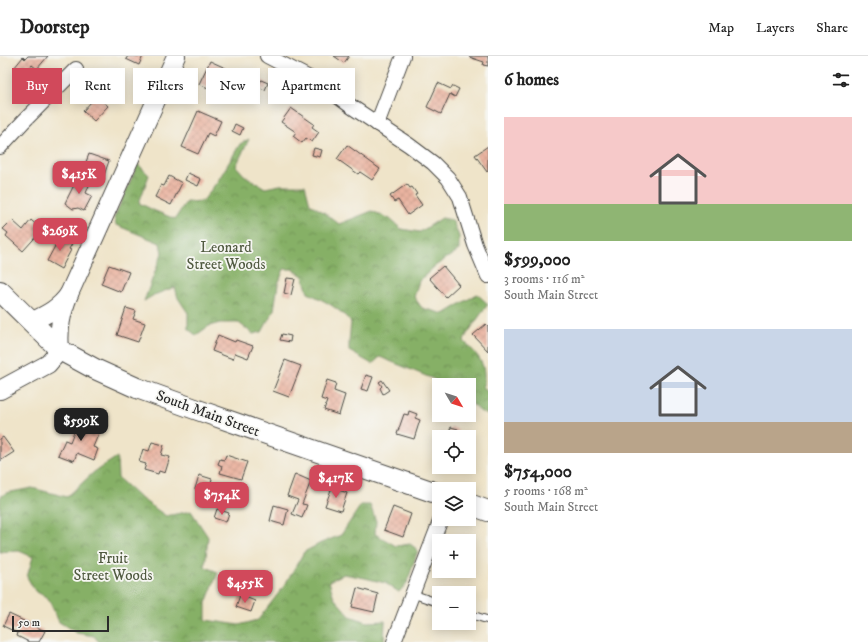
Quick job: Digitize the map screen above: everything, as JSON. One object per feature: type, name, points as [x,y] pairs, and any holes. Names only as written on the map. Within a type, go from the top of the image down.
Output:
[{"type":"main road","name":"South Main Street","points":[[0,291],[60,350],[137,388],[432,492]]},
{"type":"main road","points":[[476,507],[488,511]]},
{"type":"street","points":[[0,390],[48,364],[60,350],[58,334],[68,294],[176,56]]},
{"type":"street","points":[[267,56],[320,84],[433,163],[448,178],[460,197],[475,245],[488,276]]},
{"type":"street","points":[[377,124],[403,56]]},
{"type":"street","points":[[0,147],[70,75]]},
{"type":"street","points":[[30,322],[55,309],[68,294]]},
{"type":"street","points":[[394,642],[438,526]]},
{"type":"lane","points":[[412,594],[432,601]]},
{"type":"lane","points":[[476,616],[488,620]]},
{"type":"green space","name":"Leonard Street Woods","points":[[249,139],[236,166],[244,175],[265,188],[280,185],[305,185],[310,204],[339,224],[372,211],[390,219],[401,229],[420,232],[442,218],[452,220],[459,236],[459,250],[435,266],[419,281],[414,297],[422,308],[444,314],[477,294],[488,304],[467,334],[464,341],[478,357],[483,367],[483,388],[488,392],[488,415],[476,408],[476,378],[432,378],[380,357],[372,364],[349,351],[351,322],[331,305],[308,293],[303,276],[292,269],[284,269],[278,284],[274,310],[262,332],[253,334],[239,323],[220,323],[209,326],[196,335],[188,329],[188,313],[178,298],[175,287],[154,295],[144,301],[162,253],[160,243],[116,225],[114,218],[138,164],[149,175],[139,203],[175,219],[186,202],[203,201],[219,179],[240,144]]},
{"type":"green space","name":"Fruit Street Woods","points":[[117,457],[118,478],[139,497],[166,516],[191,511],[208,537],[205,567],[218,572],[206,603],[206,620],[239,625],[258,620],[284,586],[304,552],[341,535],[361,505],[370,505],[376,521],[375,534],[396,546],[410,544],[418,550],[407,583],[399,592],[385,583],[344,574],[329,581],[334,598],[350,616],[367,622],[385,621],[384,642],[99,642],[94,636],[77,633],[59,622],[48,598],[35,591],[27,577],[33,557],[19,551],[0,552],[0,497],[6,493],[32,488],[67,497],[94,472]]},
{"type":"building","points":[[28,56],[48,56],[38,68],[32,65],[30,68],[14,68],[23,57],[25,59]]},
{"type":"building","points":[[128,56],[143,56],[139,65],[126,59]]},
{"type":"building","points":[[334,56],[349,56],[344,63]]},
{"type":"building","points":[[488,56],[488,66],[483,65],[484,62],[469,57]]},
{"type":"building","points":[[210,61],[225,68],[207,68]]},
{"type":"building","points":[[206,69],[206,87],[199,84]]},
{"type":"building","points":[[261,80],[268,83],[265,90],[260,88]]},
{"type":"building","points":[[438,83],[451,89],[453,86],[459,89],[455,97],[450,94],[441,114],[427,107]]},
{"type":"building","points":[[89,104],[106,104],[108,106],[94,121],[83,111]]},
{"type":"building","points":[[291,108],[314,124],[312,127],[319,132],[312,142],[306,138],[302,143],[293,136],[296,132],[281,122]]},
{"type":"building","points":[[198,111],[221,121],[214,136],[208,133],[198,154],[182,147]]},
{"type":"building","points":[[235,124],[243,128],[240,135],[232,131]]},
{"type":"building","points":[[347,145],[380,169],[372,180],[360,172],[358,174],[337,159]]},
{"type":"building","points":[[488,146],[488,171],[487,172],[475,155]]},
{"type":"building","points":[[314,148],[322,150],[320,157],[312,155]]},
{"type":"building","points":[[89,154],[109,161],[103,178],[83,170]]},
{"type":"building","points":[[188,173],[201,179],[198,186],[185,180]]},
{"type":"building","points":[[169,176],[182,183],[171,205],[155,197],[161,185],[164,186]]},
{"type":"building","points":[[78,177],[90,183],[86,193],[92,196],[84,211],[78,208],[73,209],[65,203]]},
{"type":"building","points":[[407,184],[410,188],[412,187],[417,194],[415,195],[422,205],[408,215],[398,200],[394,202],[390,196]]},
{"type":"building","points":[[12,220],[23,230],[31,220],[42,230],[23,251],[6,236],[8,233],[3,229]]},
{"type":"building","points":[[61,235],[73,242],[69,249],[71,250],[61,269],[47,261]]},
{"type":"building","points":[[109,265],[129,272],[121,292],[101,284]]},
{"type":"building","points":[[443,266],[459,285],[446,297],[429,278]]},
{"type":"building","points":[[287,278],[295,279],[291,295],[284,293]]},
{"type":"building","points":[[126,308],[136,311],[133,319],[145,323],[138,342],[117,335]]},
{"type":"building","points":[[486,324],[488,326],[488,351],[473,335]]},
{"type":"building","points":[[282,334],[291,336],[290,342],[280,340]]},
{"type":"building","points":[[218,335],[235,342],[236,340],[253,346],[248,358],[235,353],[233,359],[212,351]]},
{"type":"building","points":[[285,360],[301,366],[289,397],[273,391]]},
{"type":"building","points":[[366,375],[373,377],[368,391],[361,389]]},
{"type":"building","points":[[327,380],[336,383],[334,391],[345,395],[339,415],[324,410],[327,401],[321,399]]},
{"type":"building","points":[[382,380],[389,390],[383,394],[380,388],[382,386],[379,382]]},
{"type":"building","points":[[409,411],[417,414],[415,418],[420,420],[414,439],[397,434],[404,414],[408,415]]},
{"type":"building","points":[[79,419],[101,428],[93,447],[98,449],[94,460],[77,453],[74,461],[58,455],[65,440],[70,442]]},
{"type":"building","points":[[451,427],[458,429],[458,430],[450,430]]},
{"type":"building","points":[[3,437],[14,452],[0,461],[0,439]]},
{"type":"building","points":[[152,442],[164,445],[161,455],[170,457],[165,473],[159,471],[158,474],[144,470],[146,464],[139,462],[143,449],[149,451]]},
{"type":"building","points":[[226,455],[247,462],[241,479],[220,473],[222,466],[218,464],[220,459],[224,460]]},
{"type":"building","points":[[295,474],[311,481],[302,504],[307,505],[302,518],[292,514],[298,500],[287,496]]},
{"type":"building","points":[[199,475],[212,479],[208,492],[195,489]]},
{"type":"building","points":[[332,487],[347,493],[341,511],[325,506]]},
{"type":"building","points":[[274,505],[288,509],[284,525],[270,521]]},
{"type":"building","points":[[393,507],[411,514],[403,537],[384,530]]},
{"type":"building","points":[[217,509],[229,513],[226,522],[214,518]]},
{"type":"building","points":[[357,588],[378,594],[374,612],[352,607]]},
{"type":"building","points":[[240,595],[255,601],[251,612],[236,607]]},
{"type":"building","points":[[9,614],[45,631],[39,642],[29,642],[17,636],[18,633],[3,626]]}]
